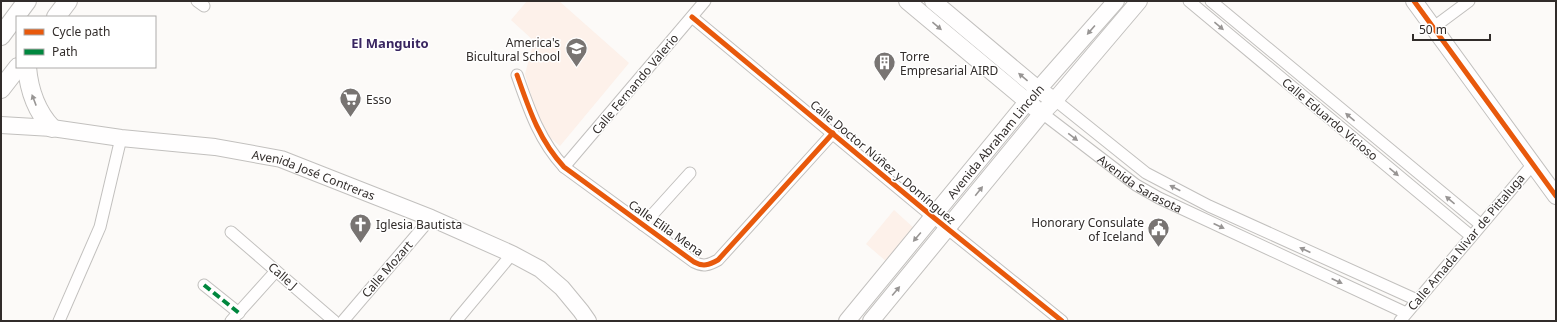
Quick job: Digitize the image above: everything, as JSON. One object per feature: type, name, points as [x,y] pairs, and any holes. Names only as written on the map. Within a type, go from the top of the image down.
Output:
[{"type":"main road","points":[[1,36],[27,1]]},
{"type":"main road","points":[[57,16],[68,1]]},
{"type":"main road","name":"Avenida Sarasota","points":[[907,1],[1042,113]]},
{"type":"main road","name":"Avenida Sarasota","points":[[933,1],[1039,90],[1055,100]]},
{"type":"main road","name":"Avenida Abraham Lincoln","points":[[847,321],[934,218],[1027,102],[1116,1]]},
{"type":"main road","name":"Avenida Abraham Lincoln","points":[[871,321],[1042,113],[1055,100],[1139,1]]},
{"type":"main road","points":[[1414,1],[1556,196]]},
{"type":"main road","points":[[1,89],[17,68]]},
{"type":"main road","points":[[27,68],[31,91],[38,110],[43,119],[52,128]]},
{"type":"main road","name":"Avenida José Contreras","points":[[1,125],[52,128],[121,138],[215,147],[281,159],[431,218],[512,254],[540,269],[562,288],[581,310],[588,321]]},
{"type":"street","name":"Calle Fernando Valerio","points":[[564,167],[705,1]]},
{"type":"street","name":"Calle Eduardo Vicioso","points":[[1189,1],[1471,236]]},
{"type":"street","name":"Calle Eduardo Vicioso","points":[[1211,1],[1480,224]]},
{"type":"street","points":[[1434,27],[1469,1]]},
{"type":"street","name":"Calle Doctor Núñez y Domínguez","points":[[692,17],[934,218],[1062,321]]},
{"type":"street","points":[[1283,80],[1292,69]]},
{"type":"street","name":"Calle Elila Mena","points":[[517,76],[533,119],[552,154],[564,167],[700,265],[708,265],[718,260],[833,133]]},
{"type":"street","name":"Avenida Sarasota","points":[[1055,100],[1146,173],[1208,206],[1417,300]]},
{"type":"street","name":"Avenida Sarasota","points":[[1042,113],[1136,185],[1159,198],[1320,273],[1403,317]]},
{"type":"street","points":[[59,321],[100,227],[121,138]]},
{"type":"street","name":"Calle Amada Nivar de Pittaluga","points":[[1403,317],[1480,224],[1533,164]]},
{"type":"street","points":[[643,225],[690,173]]},
{"type":"street","points":[[1203,218],[1208,206]]},
{"type":"street","name":"Calle Mozart","points":[[343,321],[431,218]]},
{"type":"street","name":"Calle J","points":[[231,232],[334,321]]},
{"type":"street","points":[[456,321],[512,254]]},
{"type":"street","points":[[1320,273],[1325,259]]},
{"type":"street","points":[[204,285],[235,317],[276,271]]},
{"type":"shaded area","name":"America's Bicultural School","points":[[527,1],[559,1],[629,63],[560,146],[546,134],[535,109],[525,74],[534,41],[511,20]]},
{"type":"shaded area","points":[[894,210],[915,229],[887,262],[866,244]]},
{"type":"marked path","points":[[204,285],[239,313]]},
{"type":"cycle path","points":[[1414,1],[1556,196]]},
{"type":"cycle path","points":[[692,17],[933,217],[1062,321]]},
{"type":"cycle path","points":[[517,75],[541,135],[555,157],[564,167],[694,262],[703,265],[718,260],[833,133]]},
{"type":"place","name":"America's Bicultural School","points":[[576,68]]},
{"type":"place","name":"Torre Empresarial AIRD","points":[[885,82]]},
{"type":"place","name":"Esso","points":[[350,118]]},
{"type":"place","name":"Iglesia Bautista","points":[[361,244]]},
{"type":"place","name":"Honorary Consulate of Iceland","points":[[1159,248]]},
{"type":"district","name":"El Manguito","points":[[390,43]]}]
